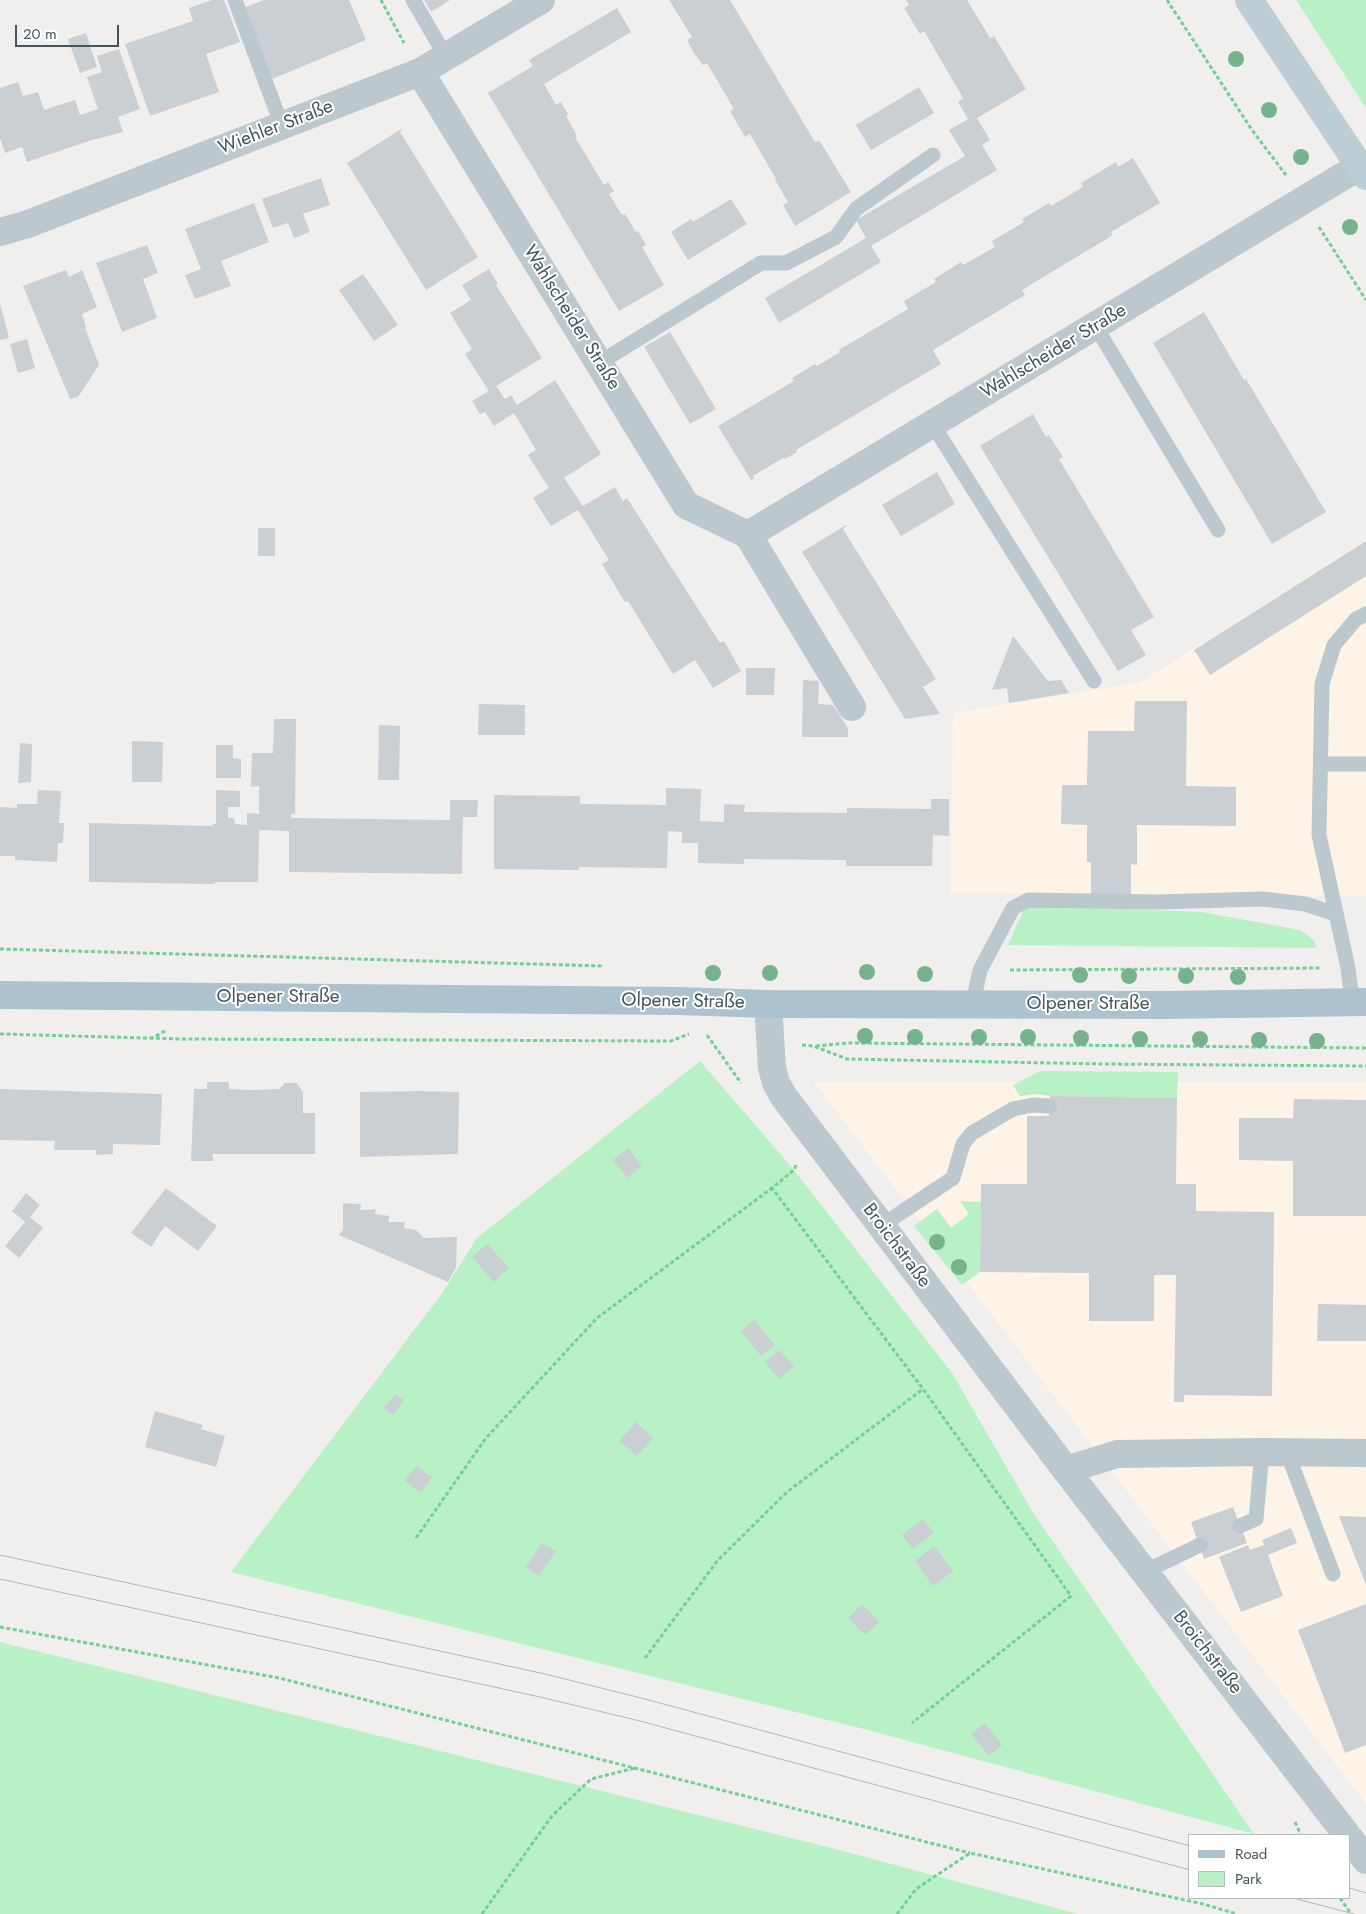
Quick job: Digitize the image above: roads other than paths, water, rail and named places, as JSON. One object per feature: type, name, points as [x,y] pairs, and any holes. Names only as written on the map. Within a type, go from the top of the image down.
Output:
[{"type":"main road","points":[[1249,0],[1363,171]]},
{"type":"main road","name":"Olpener Straße","points":[[0,995],[658,1000],[768,1004],[973,1003],[1167,1005],[1359,1001]]},
{"type":"street","name":"Wiehler Straße","points":[[0,232],[28,224],[420,72],[541,0]]},
{"type":"street","name":"Wahlscheider Straße","points":[[420,72],[686,505],[748,535],[1303,200],[1363,171]]},
{"type":"street","points":[[748,535],[852,707]]},
{"type":"street","name":"Broichstraße","points":[[768,1004],[772,1068],[776,1083],[784,1097],[1066,1470],[1346,1834]]},
{"type":"street","points":[[1066,1470],[1117,1454],[1366,1453]]},
{"type":"street","points":[[1351,1840],[1366,1860]]},
{"type":"lane","points":[[235,0],[282,126]]},
{"type":"lane","points":[[413,0],[446,57]]},
{"type":"lane","points":[[599,363],[761,263],[786,263],[836,237],[856,209],[934,155]]},
{"type":"lane","points":[[1096,326],[1218,530]]},
{"type":"lane","points":[[933,425],[1094,681]]},
{"type":"lane","points":[[1359,1001],[1348,968],[1319,835],[1322,684],[1334,645],[1356,619],[1366,614]]},
{"type":"lane","points":[[1321,764],[1366,764]]},
{"type":"lane","points":[[973,1003],[980,970],[1013,908],[1028,900],[1157,902],[1263,899],[1305,904],[1336,914]]},
{"type":"lane","points":[[881,1226],[954,1178],[963,1144],[972,1133],[1013,1109],[1033,1105],[1049,1106]]},
{"type":"lane","points":[[1240,1526],[1256,1519],[1275,1452]]},
{"type":"lane","points":[[1275,1452],[1333,1574]]},
{"type":"lane","points":[[1144,1572],[1200,1546]]},
{"type":"tram line","points":[[0,1555],[545,1674],[645,1699],[1188,1845]]},
{"type":"tram line","points":[[0,1579],[540,1697],[640,1721],[1188,1869]]},
{"type":"tram line","points":[[1351,1888],[1366,1893]]},
{"type":"tram line","points":[[1297,1899],[1354,1914]]}]
